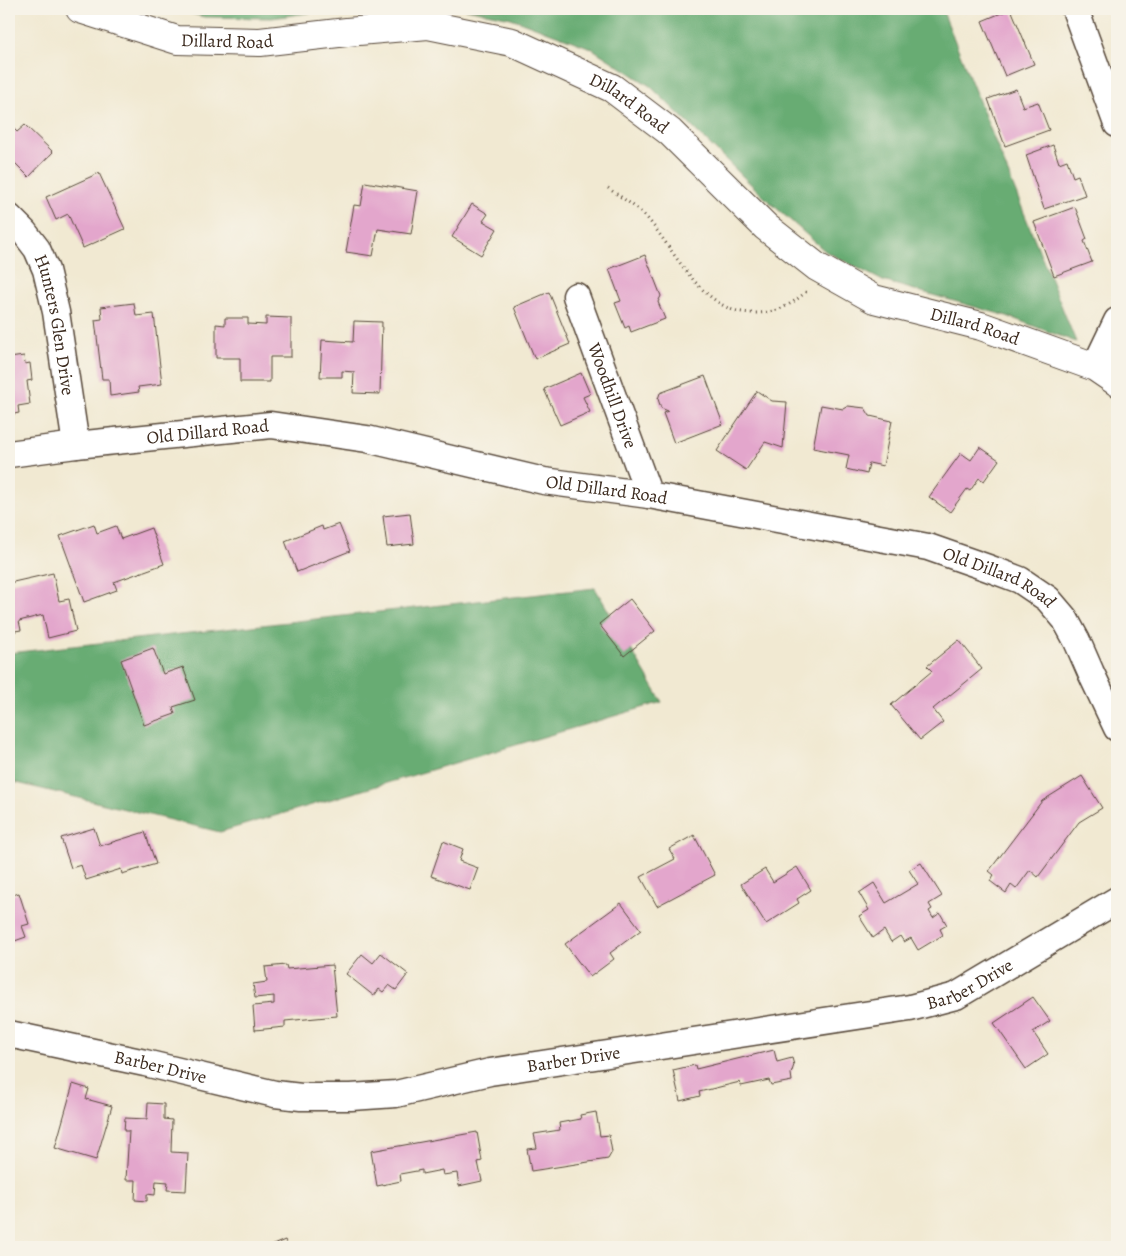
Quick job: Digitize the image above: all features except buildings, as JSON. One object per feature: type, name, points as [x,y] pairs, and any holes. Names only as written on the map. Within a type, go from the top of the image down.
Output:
[{"type":"street","name":"Dillard Road","points":[[80,9],[177,40],[260,42],[428,25],[512,42],[612,88],[670,132],[766,227],[817,267],[874,299],[981,326],[1095,367],[1117,382]]},
{"type":"street","points":[[1075,9],[1117,124]]},
{"type":"street","name":"Hunters Glen Drive","points":[[9,217],[37,249],[46,270],[56,312],[76,445]]},
{"type":"street","name":"Woodhill Drive","points":[[576,296],[649,495]]},
{"type":"street","points":[[1095,367],[1117,321]]},
{"type":"street","name":"Old Dillard Road","points":[[9,454],[76,445],[271,425],[367,439],[544,481],[649,495],[928,547],[1020,580],[1048,599],[1065,619],[1077,641],[1117,728]]},
{"type":"street","name":"Barber Drive","points":[[9,1034],[146,1063],[274,1094],[301,1097],[351,1097],[396,1094],[490,1072],[910,1008],[956,996],[1117,900]]},
{"type":"path","points":[[608,188],[630,203],[647,218],[696,283],[731,310],[748,313],[767,313],[784,308],[829,273]]},
{"type":"green space","points":[[174,9],[337,9],[272,18],[204,17]]},
{"type":"green space","points":[[466,9],[942,9],[1076,342],[1007,316],[883,281],[825,251],[764,197],[650,86],[591,48],[511,18]]},
{"type":"green space","points":[[595,588],[662,702],[220,832],[9,781],[9,653]]}]
